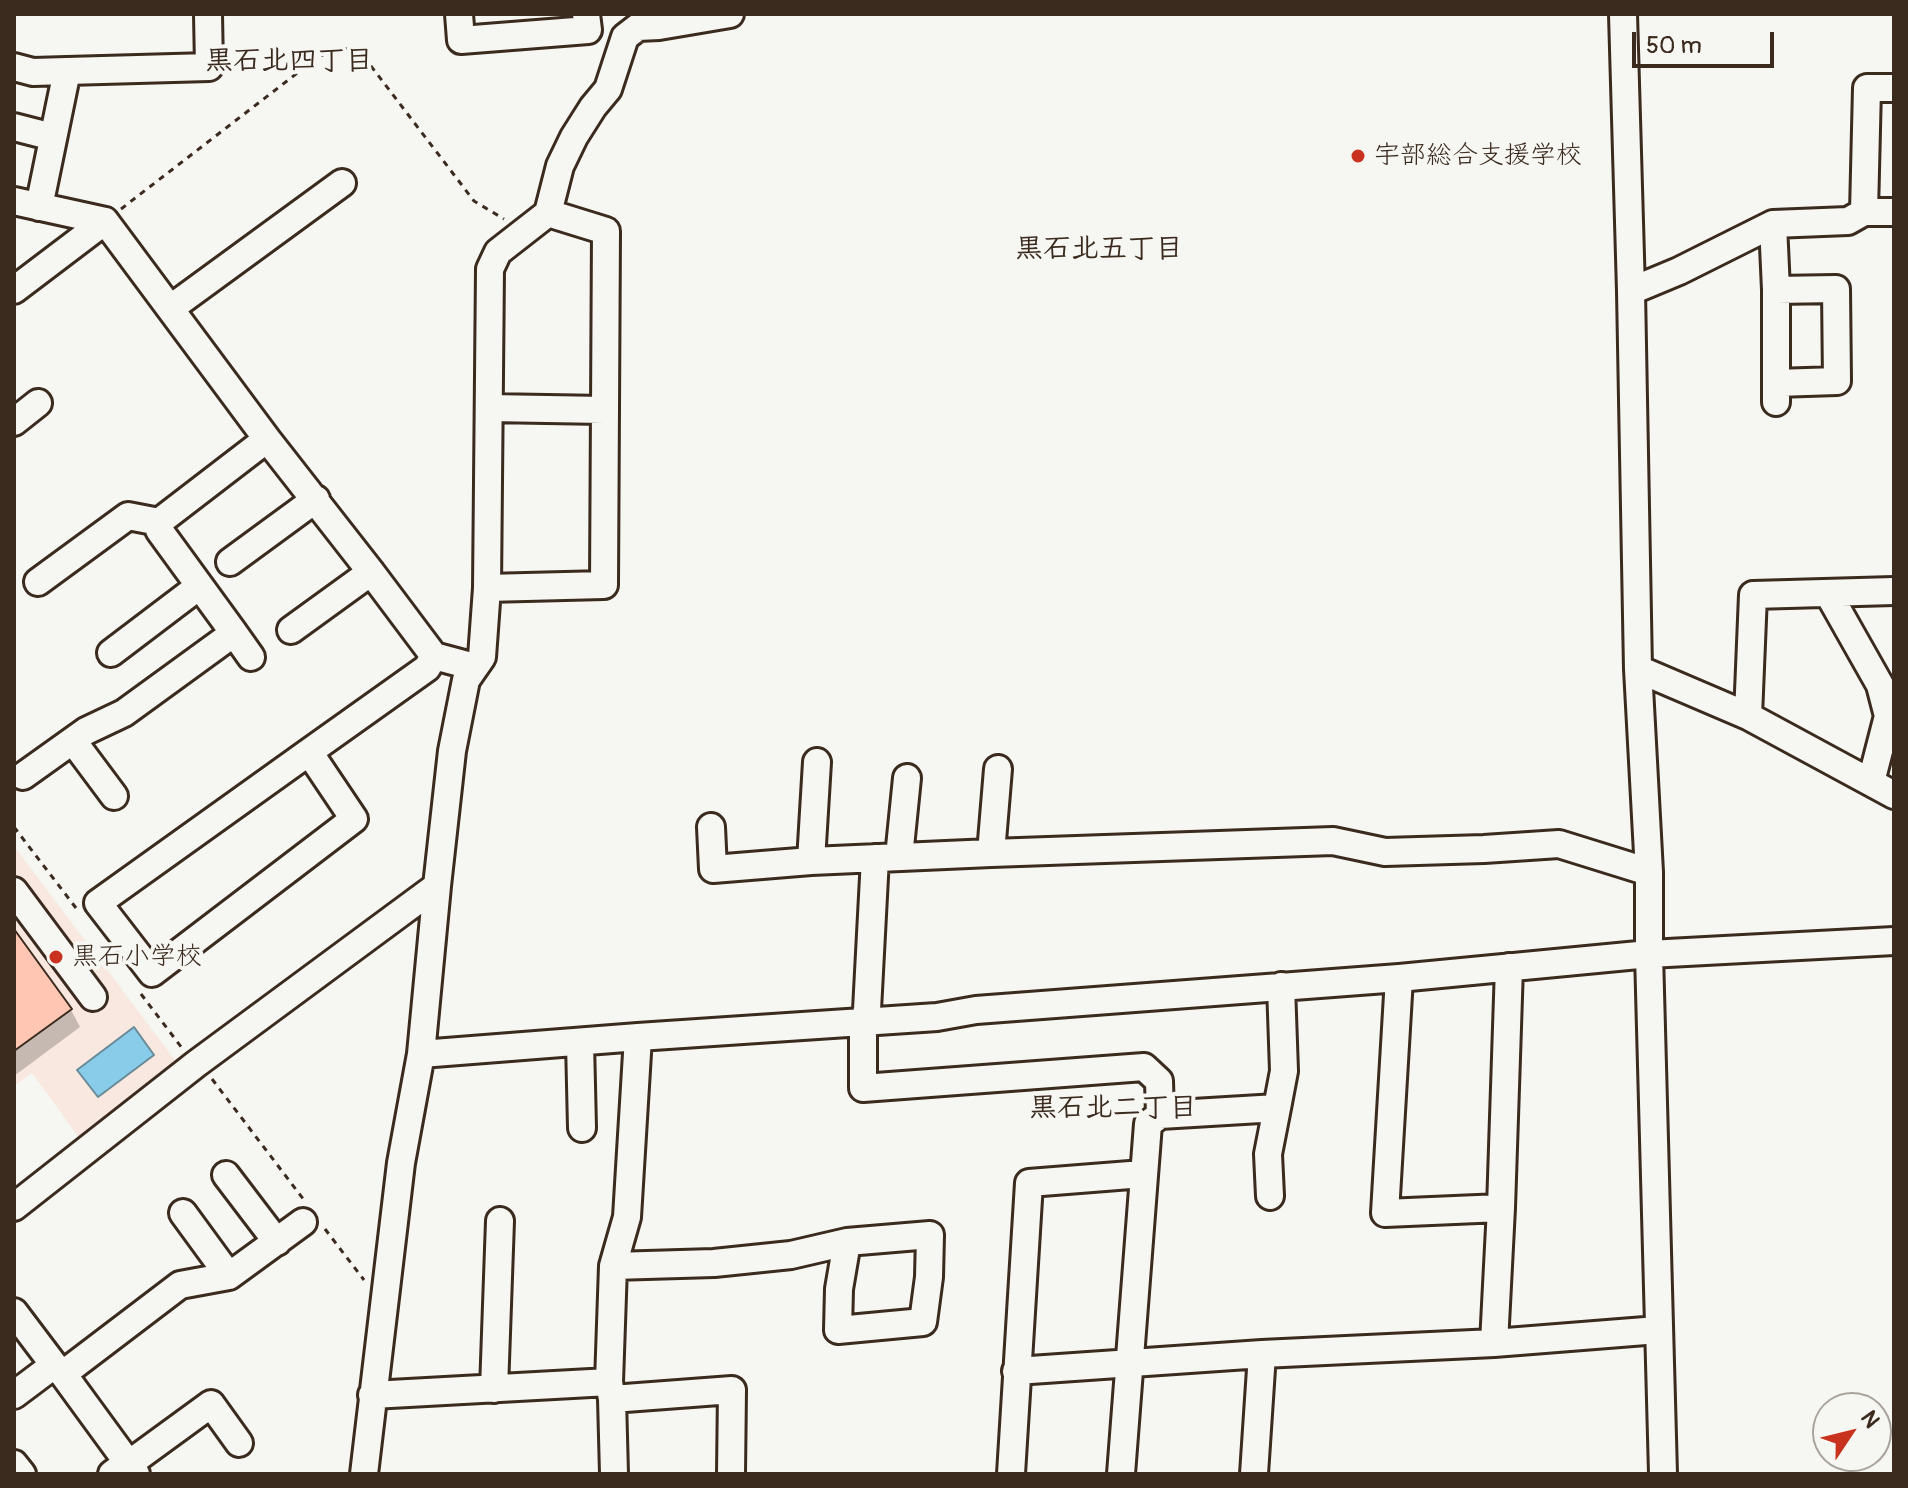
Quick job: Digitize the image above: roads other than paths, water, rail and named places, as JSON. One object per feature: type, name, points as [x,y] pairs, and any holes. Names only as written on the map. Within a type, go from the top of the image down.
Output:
[{"type":"street","points":[[14,67],[33,72],[209,67],[208,14]]},
{"type":"street","points":[[459,14],[461,40],[588,30],[586,14]]},
{"type":"street","points":[[364,1474],[401,1163],[421,1054],[452,751],[466,680],[482,657],[487,588],[490,269],[498,252],[548,213],[560,166],[574,137],[608,89],[625,37],[638,27],[730,14]]},
{"type":"street","points":[[1623,14],[1638,669],[1649,872],[1663,1474]]},
{"type":"street","points":[[67,71],[53,137],[26,204],[105,221],[434,656],[475,667]]},
{"type":"street","points":[[1864,212],[1867,88],[1894,88]]},
{"type":"street","points":[[14,127],[53,137]]},
{"type":"street","points":[[171,308],[342,183]]},
{"type":"street","points":[[1631,291],[1773,224],[1848,221],[1864,212],[1894,212]]},
{"type":"street","points":[[487,588],[604,585],[606,231],[548,213]]},
{"type":"street","points":[[14,290],[105,221]]},
{"type":"street","points":[[1773,224],[1776,392],[1837,381],[1836,289],[1776,290]]},
{"type":"street","points":[[489,408],[604,410]]},
{"type":"street","points":[[38,582],[128,516],[159,522],[267,439]]},
{"type":"street","points":[[230,562],[316,499]]},
{"type":"street","points":[[159,522],[159,530],[251,657]]},
{"type":"street","points":[[291,630],[371,572]]},
{"type":"street","points":[[111,653],[198,587]]},
{"type":"street","points":[[1748,716],[1753,595],[1894,591]]},
{"type":"street","points":[[1638,669],[1748,716],[1883,789],[1891,717],[1880,685],[1828,593]]},
{"type":"street","points":[[23,776],[86,731],[124,713],[234,633]]},
{"type":"street","points":[[309,752],[354,819],[152,973],[98,903],[309,752],[427,668],[434,656]]},
{"type":"street","points":[[73,741],[114,796]]},
{"type":"street","points":[[811,861],[817,762]]},
{"type":"street","points":[[991,853],[998,769]]},
{"type":"street","points":[[907,778],[887,858],[863,1023],[863,1088],[1144,1067],[1159,1081],[1160,1115]]},
{"type":"street","points":[[711,827],[713,869],[811,861],[1333,841],[1385,852],[1559,844],[1649,872]]},
{"type":"street","points":[[14,1207],[196,1064],[437,886]]},
{"type":"street","points":[[14,891],[93,997]]},
{"type":"street","points":[[421,1054],[937,1017],[976,1010],[1399,978],[1649,954],[1894,941]]},
{"type":"street","points":[[1494,1343],[1509,967]]},
{"type":"street","points":[[1399,978],[1385,1213],[1501,1208]]},
{"type":"street","points":[[1270,1196],[1268,1154],[1284,1071],[1281,986]]},
{"type":"street","points":[[614,1474],[610,1390],[613,1266],[627,1217],[638,1037]]},
{"type":"street","points":[[580,1042],[582,1128]]},
{"type":"street","points":[[1121,1474],[1148,1124],[1160,1115],[1277,1108]]},
{"type":"street","points":[[1011,1474],[1029,1183],[1143,1174]]},
{"type":"street","points":[[226,1175],[277,1242]]},
{"type":"street","points":[[183,1213],[229,1276]]},
{"type":"street","points":[[14,1395],[59,1370],[180,1285],[229,1276],[312,1219]]},
{"type":"street","points":[[494,1389],[500,1221]]},
{"type":"street","points":[[613,1266],[714,1263],[791,1255],[847,1242],[930,1235],[923,1322],[838,1330],[839,1289],[847,1242]]},
{"type":"street","points":[[14,1312],[59,1370],[125,1470],[211,1404],[239,1443]]},
{"type":"street","points":[[1016,1371],[1262,1354],[1494,1343],[1658,1330]]},
{"type":"street","points":[[1254,1474],[1262,1354]]},
{"type":"street","points":[[372,1395],[494,1389],[732,1390],[731,1474]]},
{"type":"street","points":[[14,1464],[22,1474]]},
{"type":"water","points":[[134,1027],[154,1055],[98,1097],[77,1070]]},
{"type":"place","name":"宇部総合支援学校","points":[[1358,156]]},
{"type":"place","name":"黒石小学校","points":[[56,957]]},
{"type":"district","name":"黒石北四丁目","points":[[289,62]]},
{"type":"district","name":"黒石北五丁目","points":[[1099,250]]},
{"type":"district","name":"黒石北二丁目","points":[[1113,1109]]}]
